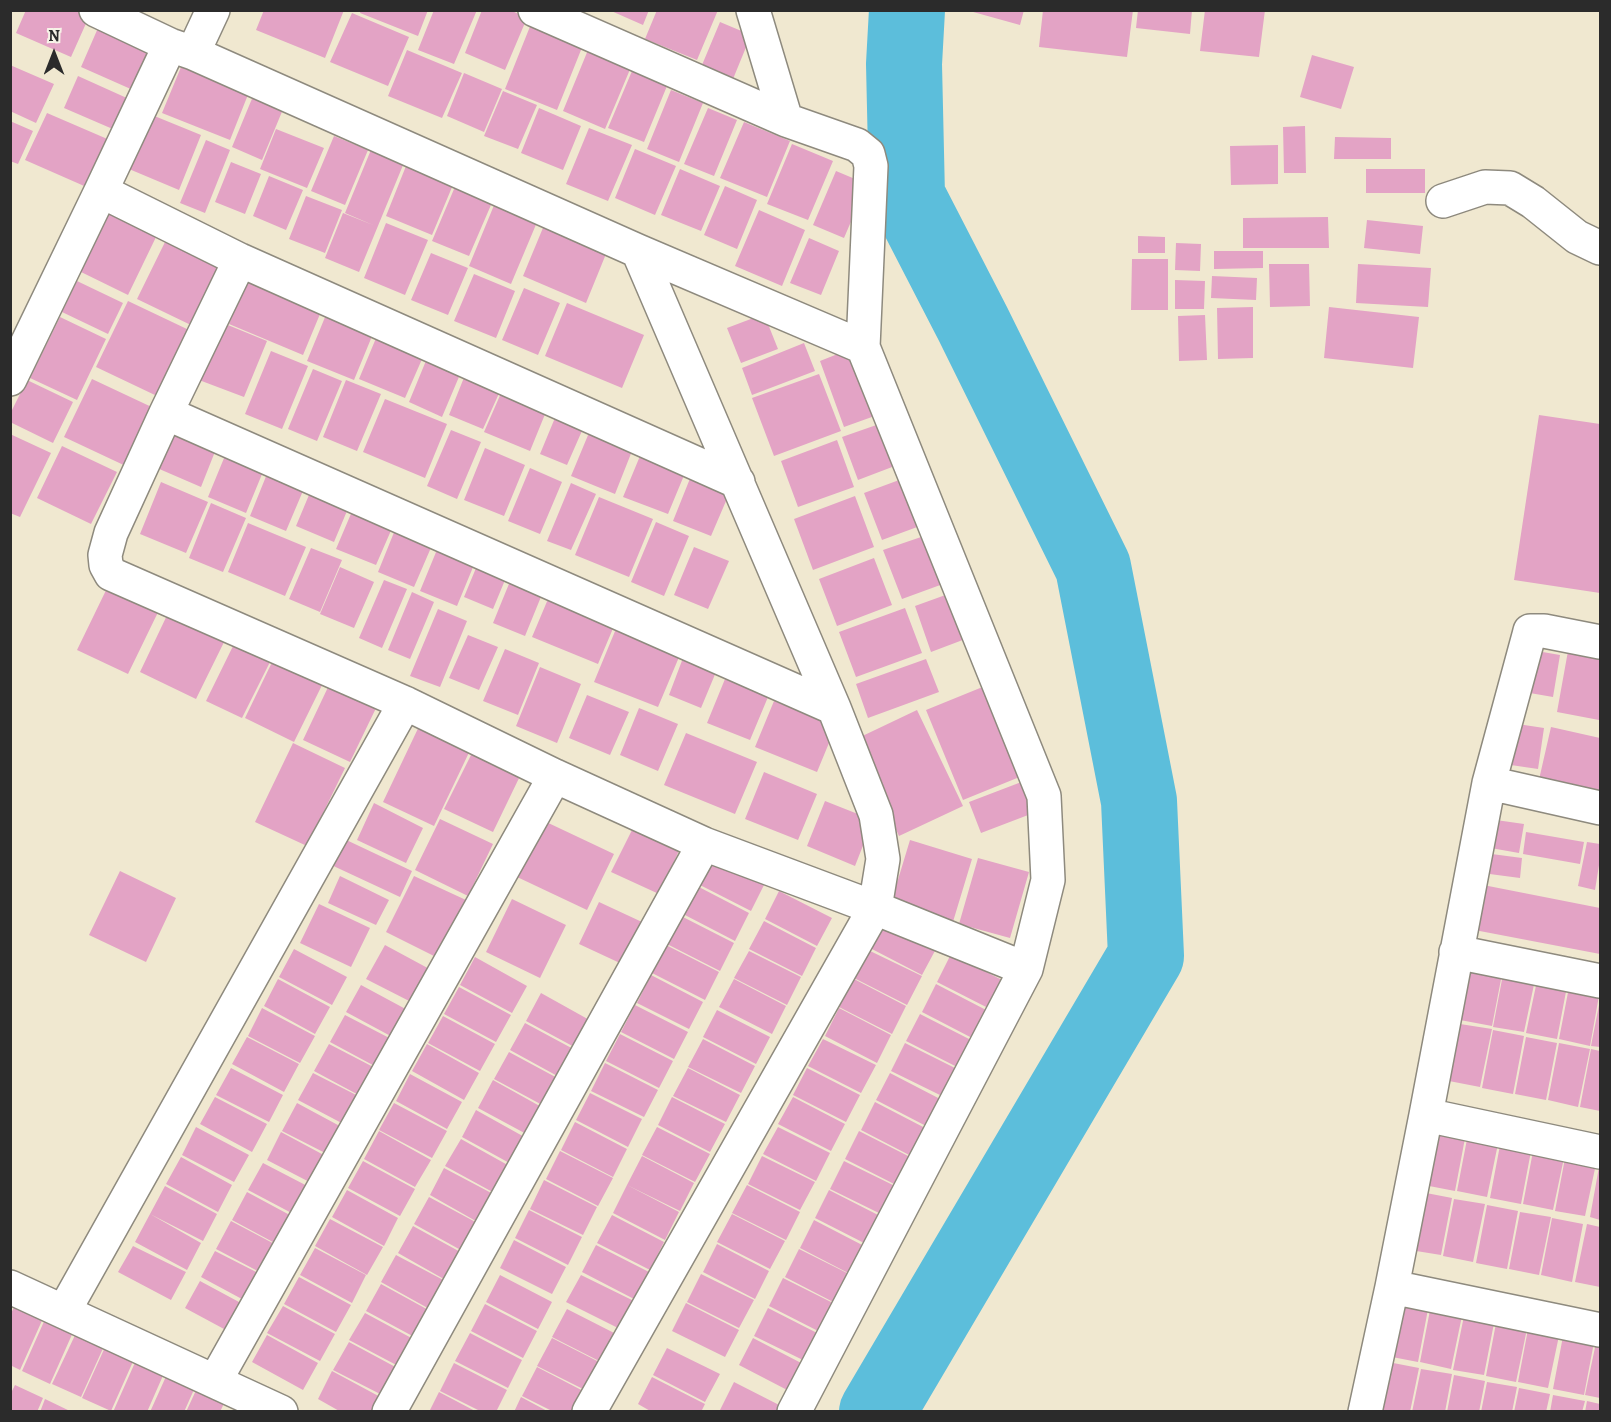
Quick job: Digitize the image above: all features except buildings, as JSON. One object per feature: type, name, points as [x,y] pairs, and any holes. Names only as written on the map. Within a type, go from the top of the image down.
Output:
[{"type":"street","points":[[96,10],[638,252],[863,347]]},
{"type":"street","points":[[10,378],[101,191],[181,49],[213,10]]},
{"type":"street","points":[[535,10],[786,120],[857,145],[868,154],[871,166],[863,347],[1044,796],[1048,880],[1026,969],[794,1412]]},
{"type":"street","points":[[753,10],[786,120]]},
{"type":"street","points":[[1443,201],[1485,187],[1510,188],[1533,202],[1577,237],[1600,249]]},
{"type":"street","points":[[101,191],[240,260],[738,482]]},
{"type":"street","points":[[589,1412],[875,908],[883,859],[876,815],[834,708],[638,252]]},
{"type":"street","points":[[240,260],[111,534],[105,555],[106,565],[111,574],[405,703],[555,776],[704,844],[875,908],[1026,969]]},
{"type":"street","points":[[166,413],[834,708]]},
{"type":"street","points":[[1365,1412],[1426,1115],[1489,783],[1530,631],[1544,631],[1600,642]]},
{"type":"street","points":[[64,1311],[405,703]]},
{"type":"street","points":[[215,1381],[555,776]]},
{"type":"street","points":[[1489,783],[1600,808]]},
{"type":"street","points":[[390,1412],[704,844]]},
{"type":"street","points":[[1456,952],[1600,981]]},
{"type":"street","points":[[1426,1115],[1600,1152]]},
{"type":"street","points":[[10,1287],[281,1412]]},
{"type":"street","points":[[1392,1287],[1600,1330]]},
{"type":"waterway","points":[[877,1412],[1146,956],[1139,801],[1093,567],[907,196],[904,64],[907,10]]}]
